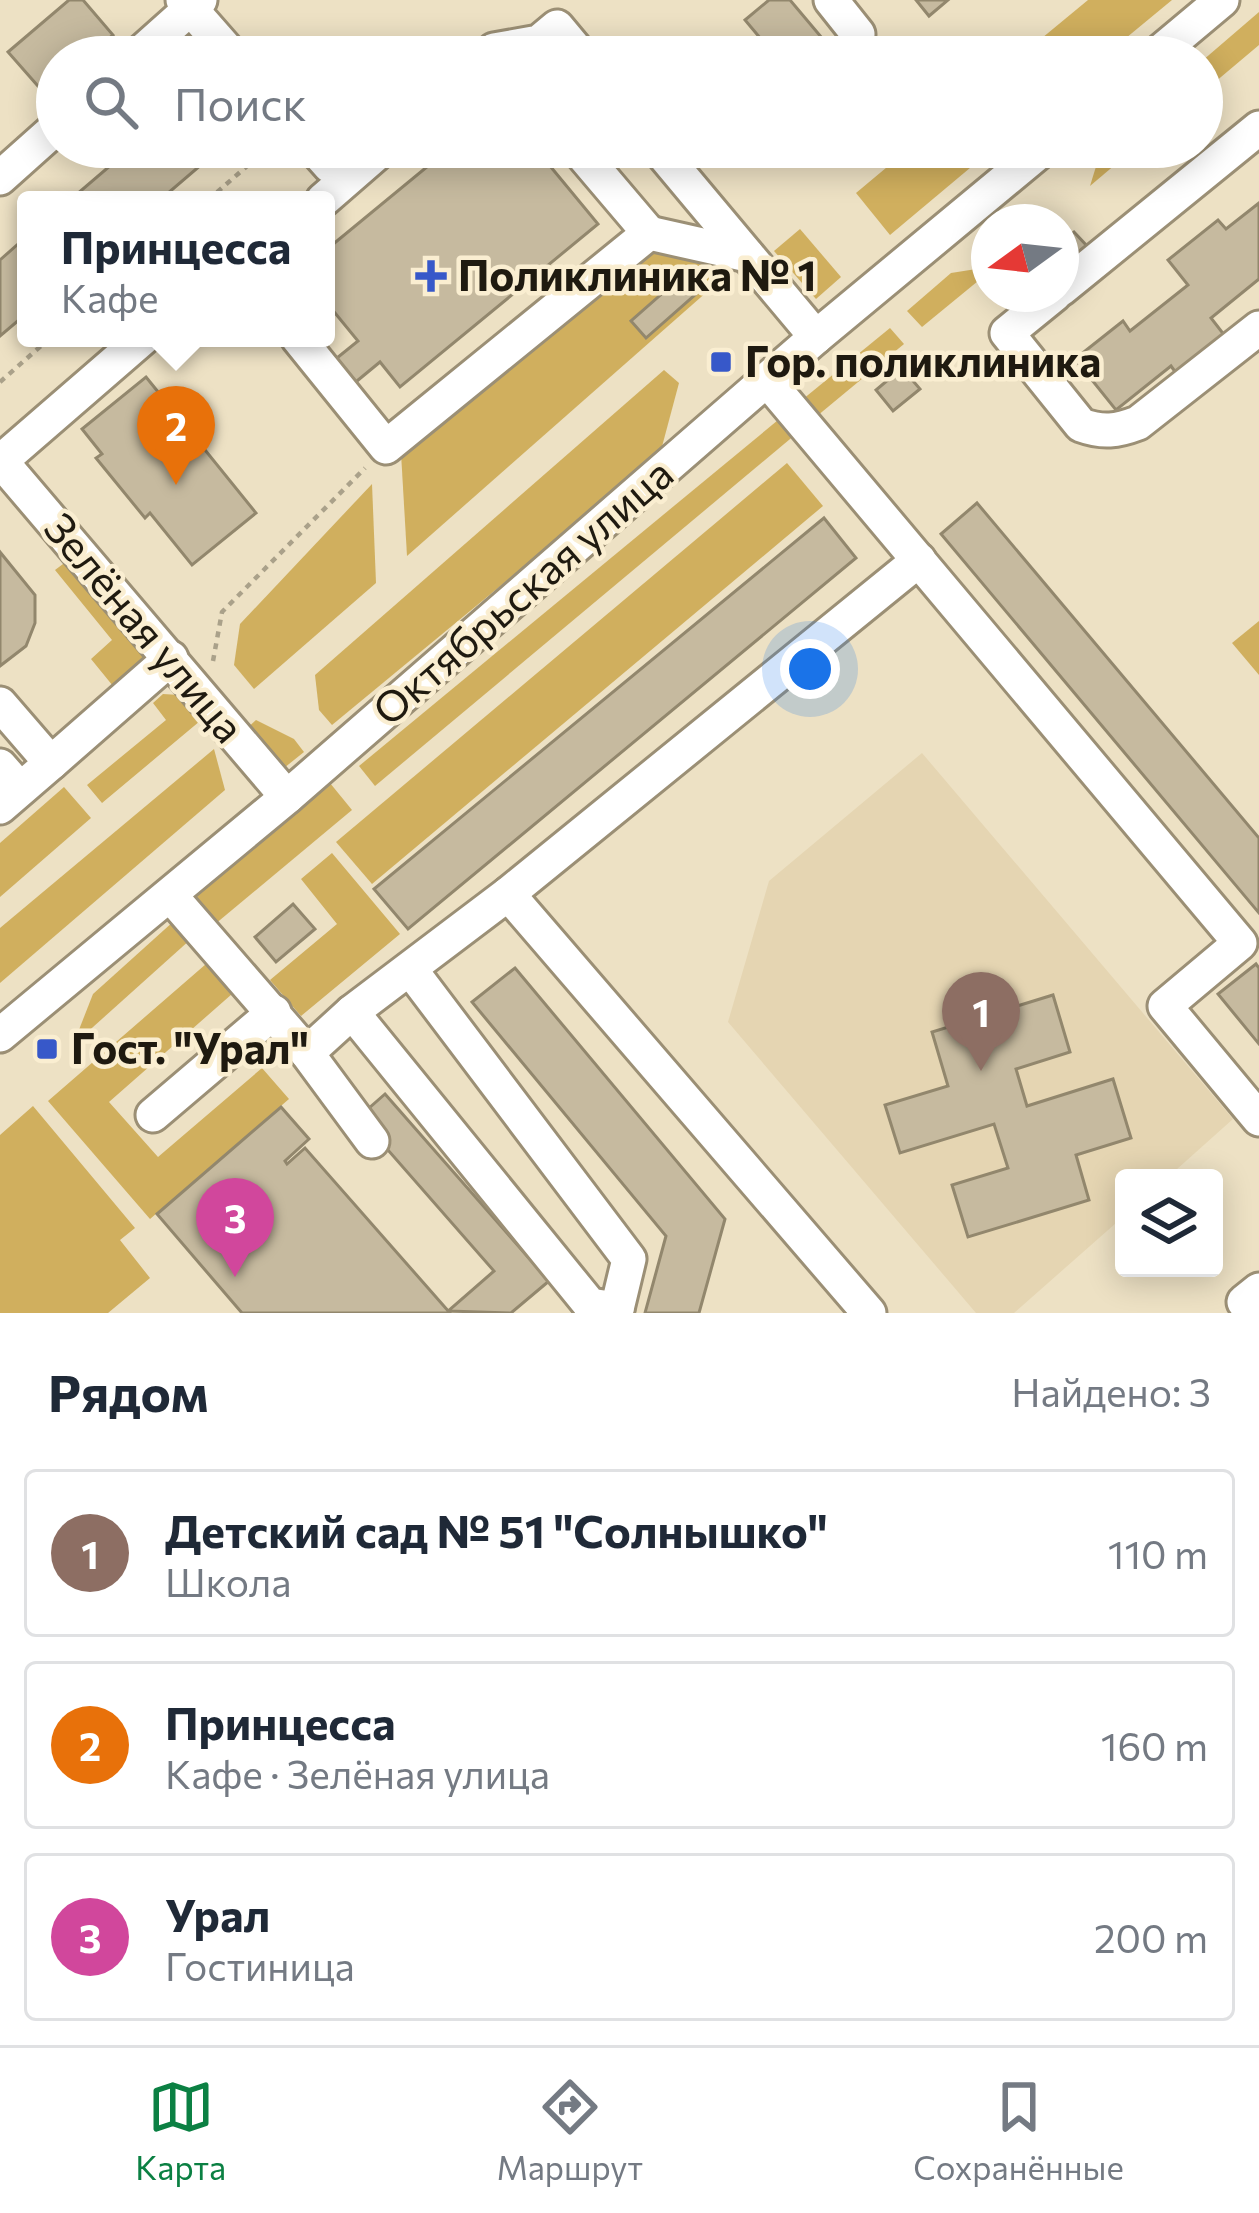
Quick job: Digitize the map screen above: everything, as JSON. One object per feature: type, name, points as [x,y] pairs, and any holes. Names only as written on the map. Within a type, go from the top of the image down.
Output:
[{"type":"street","points":[[831,0],[858,34]]},
{"type":"street","points":[[1179,36],[1222,0]]},
{"type":"street","points":[[157,36],[191,3],[217,36]]},
{"type":"street","points":[[1223,157],[1259,128]]},
{"type":"street","points":[[0,178],[36,146]]},
{"type":"street","points":[[333,191],[360,168]]},
{"type":"street","points":[[594,168],[650,233],[747,255]]},
{"type":"street","points":[[674,168],[816,337]]},
{"type":"street","name":"Октябрьская улица","points":[[0,1036],[287,797],[816,337],[1020,168]]},
{"type":"street","points":[[1079,275],[1210,168]]},
{"type":"street","points":[[305,347],[386,447],[650,233]]},
{"type":"street","points":[[1033,312],[1007,333],[1081,425],[1099,432],[1138,423],[1259,328]]},
{"type":"street","points":[[0,461],[133,347]]},
{"type":"street","points":[[767,380],[1240,943],[1165,1006],[1259,1119]]},
{"type":"street","name":"Зелёная улица","points":[[0,461],[287,797]]},
{"type":"street","points":[[307,1053],[352,1012],[508,894],[919,560]]},
{"type":"street","points":[[7,787],[51,763],[171,658]]},
{"type":"street","points":[[0,704],[51,763]]},
{"type":"street","points":[[508,894],[869,1313]]},
{"type":"street","points":[[170,895],[274,1012],[372,1141]]},
{"type":"street","points":[[352,1012],[590,1305],[617,1311],[629,1258],[410,969]]},
{"type":"street","points":[[153,1115],[274,1012]]},
{"type":"street","points":[[1253,1313],[1244,1302],[1259,1289]]},
{"type":"path","points":[[218,191],[245,168]]},
{"type":"path","points":[[0,382],[40,347]]},
{"type":"path","points":[[213,661],[223,612],[386,447]]},
{"type":"shaded area","points":[[1088,0],[1172,0],[1128,36],[1044,36]]},
{"type":"shaded area","points":[[1259,12],[1259,45],[1223,75],[1223,43]]},
{"type":"shaded area","points":[[886,168],[970,168],[890,235],[856,193]]},
{"type":"shaded area","points":[[1096,168],[1111,168],[1090,186]]},
{"type":"shaded area","points":[[800,229],[841,277],[816,299],[774,251]]},
{"type":"shaded area","points":[[658,249],[734,268],[407,556],[401,453]]},
{"type":"shaded area","points":[[971,270],[971,287],[922,327],[907,311],[951,273]]},
{"type":"shaded area","points":[[890,328],[904,344],[811,421],[797,404]]},
{"type":"shaded area","points":[[664,370],[679,383],[660,454],[332,725],[319,710],[315,675]]},
{"type":"shaded area","points":[[789,411],[802,429],[375,786],[359,766]]},
{"type":"shaded area","points":[[787,463],[823,506],[372,884],[336,842]]},
{"type":"shaded area","points":[[372,484],[376,583],[254,689],[234,665],[240,624]]},
{"type":"shaded area","points":[[71,558],[147,651],[143,662],[113,686],[91,659],[112,640],[55,570]]},
{"type":"shaded area","points":[[1259,621],[1259,675],[1232,643]]},
{"type":"shaded area","points":[[163,694],[179,695],[200,721],[102,803],[87,785],[166,720],[153,703]]},
{"type":"shaded area","points":[[256,720],[294,739],[304,752],[279,772],[245,730]]},
{"type":"shaded area","points":[[214,749],[225,790],[0,983],[0,928]]},
{"type":"shaded area","points":[[922,753],[1233,1119],[1177,1169],[1115,1169],[1115,1224],[1014,1313],[976,1313],[728,1022],[769,881]]},
{"type":"shaded area","points":[[330,783],[352,810],[214,925],[191,898]]},
{"type":"shaded area","points":[[64,787],[91,818],[0,897],[0,843]]},
{"type":"shaded area","points":[[332,853],[400,934],[301,1016],[270,980],[337,924],[301,879]]},
{"type":"shaded area","points":[[174,921],[191,939],[73,1045],[93,994]]},
{"type":"shaded area","points":[[206,964],[232,994],[109,1102],[158,1157],[262,1068],[289,1099],[150,1219],[48,1101]]},
{"type":"shaded area","points":[[33,1106],[135,1228],[120,1240],[150,1278],[108,1313],[0,1313],[0,1135]]},
{"type":"building","points":[[69,0],[83,0],[113,35],[36,36],[36,84],[8,52]]},
{"type":"building","points":[[769,0],[790,0],[820,36],[758,36],[745,20]]},
{"type":"building","points":[[916,0],[948,0],[929,16]]},
{"type":"building","points":[[107,168],[197,168],[171,191],[81,191]]},
{"type":"building","name":"Поликлиника № 1","points":[[426,168],[552,168],[598,224],[400,387],[380,362],[346,390],[327,366],[358,341],[335,313],[335,243]]},
{"type":"building","points":[[1259,203],[1259,279],[1211,318],[1232,345],[1184,384],[1171,366],[1116,410],[1075,359],[1123,321],[1130,331],[1188,285],[1168,260],[1218,220],[1226,229]]},
{"type":"building","points":[[17,245],[17,322],[0,336],[0,260]]},
{"type":"building","points":[[682,276],[697,293],[646,338],[631,321]]},
{"type":"building","points":[[902,368],[920,389],[893,411],[876,390]]},
{"type":"building","points":[[146,377],[256,513],[192,565],[96,458],[102,454],[82,429]]},
{"type":"building","points":[[977,503],[1259,838],[1259,913],[941,534]]},
{"type":"building","points":[[824,518],[856,558],[408,929],[374,889]]},
{"type":"building","points":[[0,552],[35,595],[35,623],[26,646],[0,666]]},
{"type":"building","points":[[293,904],[315,929],[276,962],[255,937]]},
{"type":"building","points":[[1256,964],[1259,968],[1259,1044],[1218,994]]},
{"type":"building","points":[[515,968],[725,1219],[699,1313],[645,1313],[666,1236],[472,1002]]},
{"type":"building","points":[[1053,995],[1070,1052],[1016,1069],[1027,1106],[1113,1079],[1131,1138],[1076,1155],[1089,1200],[968,1237],[952,1185],[1008,1168],[994,1124],[900,1153],[885,1105],[948,1086],[932,1032]]},
{"type":"building","points":[[385,1094],[549,1281],[511,1313],[448,1311],[494,1271],[359,1117]]},
{"type":"building","points":[[281,1107],[309,1139],[287,1164],[305,1148],[450,1313],[242,1313],[157,1214]]},
{"type":"place","name":"Поликлиника № 1","points":[[431,276]]},
{"type":"place","name":"Гор. поликлиника","points":[[721,362]]},
{"type":"place","name":"Принцесса","points":[[176,485]]},
{"type":"place","name":"Гост. \"Урал\"","points":[[47,1049]]},
{"type":"place","name":"Детский сад № 51 \"Солнышко\"","points":[[981,1071]]},
{"type":"place","name":"Урал","points":[[235,1277]]}]
